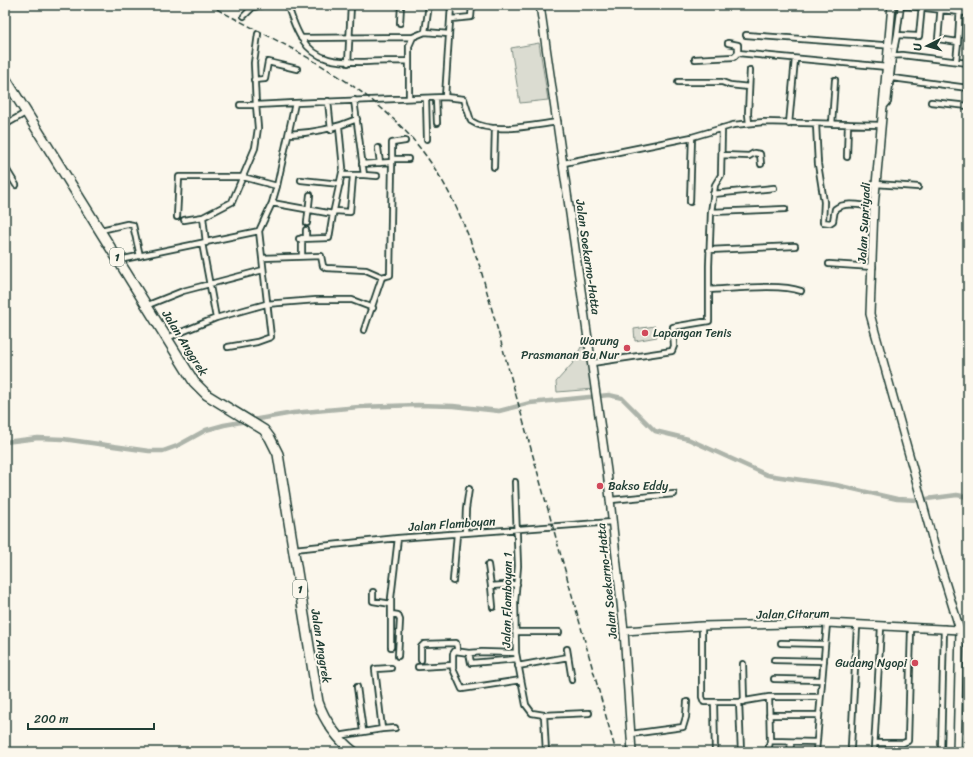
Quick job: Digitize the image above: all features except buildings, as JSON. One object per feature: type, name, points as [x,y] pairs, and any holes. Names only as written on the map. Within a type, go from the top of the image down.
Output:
[{"type":"highway","name":"Jalan Anggrek","points":[[5,78],[148,305],[187,371],[204,392],[250,420],[270,438],[278,454],[318,702],[324,718],[353,752]]},
{"type":"main road","name":"Jalan Soekarno-Hatta","points":[[540,5],[558,122],[611,500],[624,631],[632,752]]},
{"type":"main road","name":"Jalan Supriyadi","points":[[892,5],[891,46],[887,67],[888,78],[882,108],[874,207],[871,317],[924,506],[963,630],[957,752]]},
{"type":"main road","name":"Jalan Citarum","points":[[624,631],[702,626],[827,623],[911,629],[944,628],[963,630]]},
{"type":"street","points":[[244,16],[253,6],[262,5]]},
{"type":"street","points":[[287,5],[301,38],[312,51],[325,59],[332,62],[409,61]]},
{"type":"street","points":[[348,62],[351,5]]},
{"type":"street","points":[[400,23],[401,5]]},
{"type":"street","points":[[425,32],[429,5]]},
{"type":"street","points":[[445,97],[451,5]]},
{"type":"street","points":[[451,19],[471,17],[472,5]]},
{"type":"street","points":[[746,35],[891,46],[897,35],[900,5],[941,7],[968,13]]},
{"type":"street","points":[[956,61],[960,5]]},
{"type":"street","points":[[897,35],[919,36],[922,6]]},
{"type":"street","points":[[941,7],[938,39],[958,42]]},
{"type":"street","points":[[301,38],[413,37],[425,32],[449,34]]},
{"type":"street","points":[[184,220],[203,216],[231,204],[253,156],[258,128],[254,80],[254,50],[258,34]]},
{"type":"street","points":[[409,98],[409,46],[413,37]]},
{"type":"street","points":[[695,59],[734,57],[738,53],[738,45],[728,43]]},
{"type":"street","points":[[738,53],[887,67]]},
{"type":"street","points":[[968,63],[890,55],[888,78],[968,88]]},
{"type":"street","points":[[789,124],[794,59]]},
{"type":"street","points":[[254,80],[266,79],[268,62],[297,69]]},
{"type":"street","points":[[749,123],[750,70]]},
{"type":"street","points":[[832,124],[835,80]]},
{"type":"street","points":[[678,82],[722,82],[730,85],[749,87]]},
{"type":"street","points":[[240,105],[409,98],[464,98],[471,121],[478,125],[495,128],[558,122]]},
{"type":"street","points":[[426,98],[427,139]]},
{"type":"street","points":[[436,98],[437,123]]},
{"type":"street","points":[[354,100],[364,175]]},
{"type":"street","points":[[328,101],[331,130]]},
{"type":"street","points":[[931,102],[968,106]]},
{"type":"street","points":[[228,347],[270,338],[260,231],[272,203],[277,186],[295,103]]},
{"type":"street","points":[[5,119],[7,124],[27,112]]},
{"type":"street","points":[[289,134],[317,133],[331,130],[357,119]]},
{"type":"street","points":[[563,157],[692,137],[722,128],[749,123],[881,125]]},
{"type":"street","points":[[816,124],[817,158],[824,202],[823,222],[830,223],[833,221],[835,209],[840,206],[848,204],[874,207]]},
{"type":"street","points":[[847,157],[848,124]]},
{"type":"street","points":[[302,239],[329,238],[342,176],[339,127]]},
{"type":"street","points":[[494,167],[495,128]]},
{"type":"street","points":[[592,363],[672,351],[674,346],[673,327],[709,322],[709,250],[711,212],[713,194],[717,181],[721,175],[722,128]]},
{"type":"street","points":[[690,202],[692,137]]},
{"type":"street","points":[[262,258],[302,255],[321,256],[323,266],[326,268],[366,270],[382,277],[390,275],[392,143],[405,141]]},
{"type":"street","points":[[378,148],[380,163]]},
{"type":"street","points":[[722,155],[749,156],[760,154],[761,164]]},
{"type":"street","points":[[362,164],[380,163],[408,158]]},
{"type":"street","points":[[5,167],[16,185]]},
{"type":"street","points":[[342,176],[377,176]]},
{"type":"street","points":[[272,203],[334,213],[350,212],[354,176]]},
{"type":"street","points":[[176,217],[179,177],[243,178],[277,186]]},
{"type":"street","points":[[302,180],[340,184]]},
{"type":"street","points":[[876,184],[918,187]]},
{"type":"street","points":[[713,194],[774,188]]},
{"type":"street","points":[[307,223],[310,195]]},
{"type":"street","points":[[711,212],[785,209]]},
{"type":"street","points":[[203,216],[204,243],[216,318]]},
{"type":"street","points":[[101,230],[127,224],[133,225],[140,256]]},
{"type":"street","points":[[302,255],[302,239],[306,230]]},
{"type":"street","points":[[119,260],[260,231]]},
{"type":"street","points":[[709,250],[794,246]]},
{"type":"street","points":[[829,264],[873,267]]},
{"type":"street","points":[[148,305],[183,291],[263,270]]},
{"type":"street","points":[[364,330],[373,308],[382,277]]},
{"type":"street","points":[[709,290],[761,288],[791,289],[801,291]]},
{"type":"street","points":[[167,338],[216,318],[266,304],[316,300],[352,300],[373,308]]},
{"type":"street","name":"Jalan Flamboyan 1","points":[[515,482],[517,530],[516,653],[526,705],[531,712],[544,715]]},
{"type":"street","points":[[465,534],[465,516],[469,489]]},
{"type":"street","points":[[611,500],[674,494]]},
{"type":"street","name":"Jalan Flamboyan","points":[[294,549],[398,538],[612,522]]},
{"type":"street","points":[[453,581],[457,534]]},
{"type":"street","points":[[391,647],[391,604],[398,538]]},
{"type":"street","points":[[488,565],[493,607]]},
{"type":"street","points":[[491,586],[517,584]]},
{"type":"street","points":[[373,592],[373,601],[391,604]]},
{"type":"street","points":[[391,614],[398,615],[400,620],[398,656]]},
{"type":"street","points":[[816,752],[827,623]]},
{"type":"street","points":[[702,626],[702,697],[704,702],[741,702],[769,697],[820,697]]},
{"type":"street","points":[[851,747],[857,626]]},
{"type":"street","points":[[874,749],[881,627]]},
{"type":"street","points":[[942,752],[944,628]]},
{"type":"street","points":[[875,743],[903,744],[908,741],[911,629]]},
{"type":"street","points":[[515,632],[559,632]]},
{"type":"street","points":[[781,643],[825,644]]},
{"type":"street","points":[[421,660],[421,647],[424,644],[456,644],[458,651]]},
{"type":"street","points":[[567,649],[572,680]]},
{"type":"street","points":[[516,653],[491,651],[469,653],[458,651],[454,652],[453,654],[453,665],[462,689],[521,680]]},
{"type":"street","points":[[469,653],[470,663],[517,659]]},
{"type":"street","points":[[518,666],[568,657]]},
{"type":"street","points":[[774,660],[824,661]]},
{"type":"street","points":[[741,752],[743,664]]},
{"type":"street","points":[[418,667],[453,665]]},
{"type":"street","points":[[382,729],[375,669],[391,668]]},
{"type":"street","points":[[774,679],[822,680]]},
{"type":"street","points":[[357,687],[363,732]]},
{"type":"street","points":[[768,752],[770,741],[769,697]]},
{"type":"street","points":[[631,734],[683,726],[686,718],[687,702]]},
{"type":"street","points":[[714,703],[715,752]]},
{"type":"street","points":[[546,752],[544,715],[589,713]]},
{"type":"street","points":[[769,715],[819,715]]},
{"type":"street","points":[[338,736],[395,728]]},
{"type":"street","points":[[770,741],[791,743],[816,742]]},
{"type":"street","points":[[790,752],[791,743]]},
{"type":"shaded area","points":[[539,43],[548,100],[520,103],[511,48]]},
{"type":"shaded area","name":"Lapangan Tenis","points":[[655,326],[657,337],[635,341],[634,329]]},
{"type":"shaded area","points":[[589,346],[595,389],[557,392],[556,382],[573,363],[581,347]]},
{"type":"waterway","points":[[5,442],[38,438],[63,439],[149,451],[163,451],[177,446],[206,430],[224,425],[293,413],[359,407],[418,405],[453,406],[499,411],[530,403],[609,395],[622,398],[655,431],[688,439],[767,475],[836,485],[897,499],[919,500],[957,495],[968,497]]},
{"type":"railway","points":[[209,5],[300,53],[359,90],[385,111],[410,136],[431,163],[453,200],[465,226],[480,267],[616,752]]},
{"type":"place","name":"Lapangan Tenis","points":[[645,333]]},
{"type":"place","name":"Warung Prasmanan Bu Nur","points":[[627,348]]},
{"type":"place","name":"Bakso Eddy","points":[[600,486]]},
{"type":"place","name":"Gudang Ngopi","points":[[915,663]]}]
